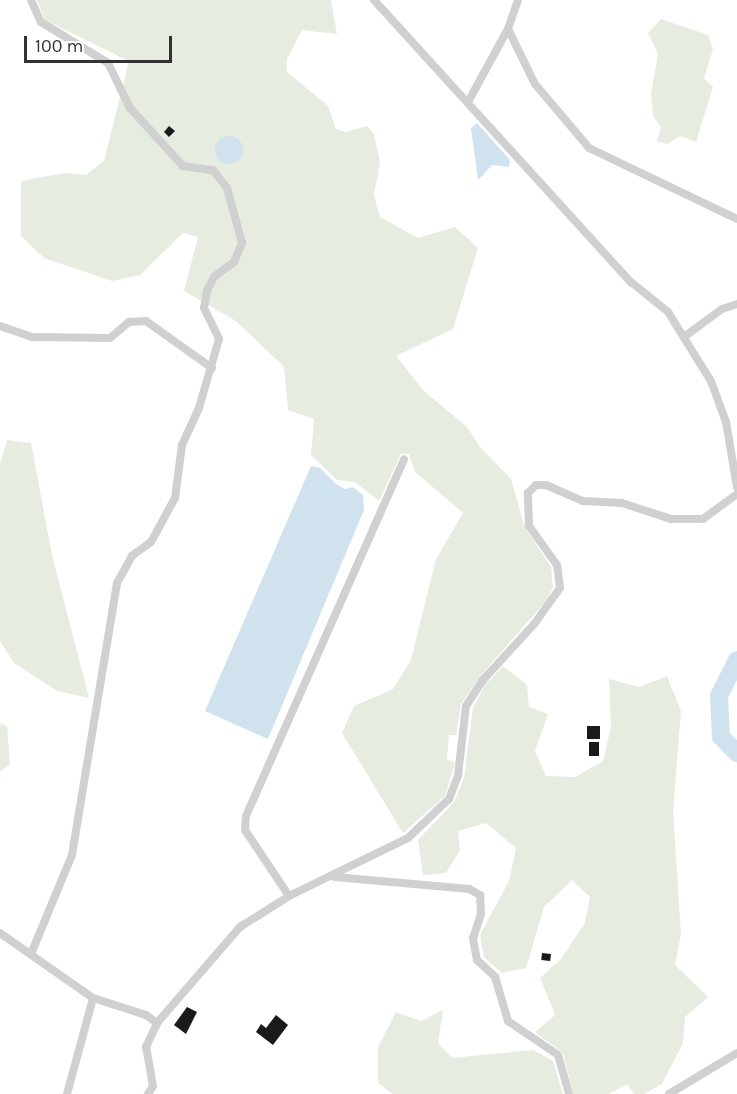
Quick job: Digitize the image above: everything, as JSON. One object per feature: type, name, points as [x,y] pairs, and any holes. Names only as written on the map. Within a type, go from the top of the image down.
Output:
[{"type":"street","points":[[31,0],[41,22],[108,63],[130,108],[183,166],[213,170],[227,188],[242,243],[234,262],[214,277],[207,291],[204,308],[219,339],[212,368],[182,445],[175,498],[151,542],[132,556],[117,583],[72,855],[31,954]]},
{"type":"street","points":[[374,0],[632,282],[668,312],[711,381],[726,422],[737,487]]},
{"type":"street","points":[[468,102],[508,29],[518,0]]},
{"type":"street","points":[[508,29],[535,84],[589,148],[737,219]]},
{"type":"street","points":[[684,337],[722,309],[737,304]]},
{"type":"street","points":[[0,326],[33,337],[110,338],[129,322],[146,321],[212,368]]},
{"type":"street","points":[[288,896],[245,830],[246,816],[404,459]]},
{"type":"street","points":[[148,1094],[153,1086],[146,1047],[157,1023],[240,927],[288,896],[334,876],[408,838],[449,799],[458,775],[466,706],[483,680],[535,623],[560,588],[557,566],[529,526],[528,493],[536,485],[583,501],[622,503],[671,519],[703,519],[737,494]]},
{"type":"street","points":[[334,876],[469,889],[480,895],[482,914],[473,938],[477,960],[495,977],[508,1021],[558,1055],[569,1094]]},
{"type":"street","points":[[0,933],[93,998],[146,1015],[157,1023]]},
{"type":"street","points":[[67,1094],[93,998]]},
{"type":"street","points":[[669,1094],[737,1053]]},
{"type":"street","points":[[688,1083],[689,1094]]},
{"type":"shaded area","points":[[37,0],[331,0],[337,34],[302,30],[287,59],[287,72],[328,106],[336,129],[346,132],[367,126],[374,134],[380,162],[374,195],[380,217],[418,238],[455,227],[478,248],[453,329],[396,356],[424,391],[467,427],[480,447],[511,479],[525,528],[551,567],[553,587],[547,600],[481,675],[461,704],[456,735],[449,735],[447,759],[455,763],[445,796],[403,833],[342,733],[354,706],[393,689],[411,660],[436,559],[463,513],[415,472],[409,454],[401,454],[379,501],[355,482],[337,480],[311,455],[314,419],[288,410],[284,367],[236,321],[184,291],[198,237],[183,233],[140,275],[112,281],[44,258],[21,236],[21,181],[64,173],[86,175],[104,161],[129,61],[45,20]]},
{"type":"shaded area","points":[[661,19],[708,35],[713,49],[704,78],[713,87],[696,142],[680,136],[667,144],[657,141],[661,127],[653,116],[651,94],[658,54],[648,33]]},
{"type":"shaded area","points":[[7,440],[31,443],[52,555],[89,698],[57,691],[14,663],[0,641],[0,464]]},
{"type":"shaded area","points":[[503,666],[527,685],[529,707],[548,714],[535,751],[546,776],[575,777],[603,761],[611,727],[609,679],[639,687],[667,676],[681,711],[673,811],[681,934],[675,965],[708,997],[685,1017],[683,1043],[662,1084],[644,1094],[634,1094],[627,1084],[609,1094],[573,1094],[563,1053],[535,1032],[555,1015],[540,978],[560,960],[585,923],[590,897],[572,880],[544,907],[526,968],[502,973],[484,957],[480,935],[509,881],[516,848],[486,823],[458,831],[460,850],[446,873],[423,875],[418,840],[454,802],[464,778],[473,708],[485,685]]},
{"type":"shaded area","points":[[0,723],[7,726],[10,764],[0,772]]},
{"type":"shaded area","points":[[443,1010],[438,1043],[452,1058],[533,1050],[553,1061],[563,1094],[393,1094],[378,1083],[378,1047],[396,1012],[421,1021]]},
{"type":"water","points":[[477,123],[510,160],[509,167],[492,165],[478,180],[471,128]]},
{"type":"water","points":[[229,136],[239,140],[243,150],[239,160],[229,164],[219,160],[215,150],[219,140]]},
{"type":"water","points":[[311,466],[320,468],[336,484],[345,489],[353,487],[363,495],[364,510],[268,739],[205,711]]},
{"type":"building","points":[[169,126],[175,131],[169,137],[164,132]]},
{"type":"building","points":[[587,726],[600,726],[600,739],[587,739]]},
{"type":"building","points":[[589,742],[599,742],[599,756],[589,756]]},
{"type":"building","points":[[542,953],[551,954],[550,961],[541,960]]},
{"type":"building","points":[[187,1007],[197,1012],[186,1034],[174,1025]]},
{"type":"building","points":[[276,1015],[288,1025],[273,1045],[256,1032],[261,1024],[266,1028]]},
{"type":"waterway","points":[[737,660],[719,696],[721,737],[737,753]]}]
